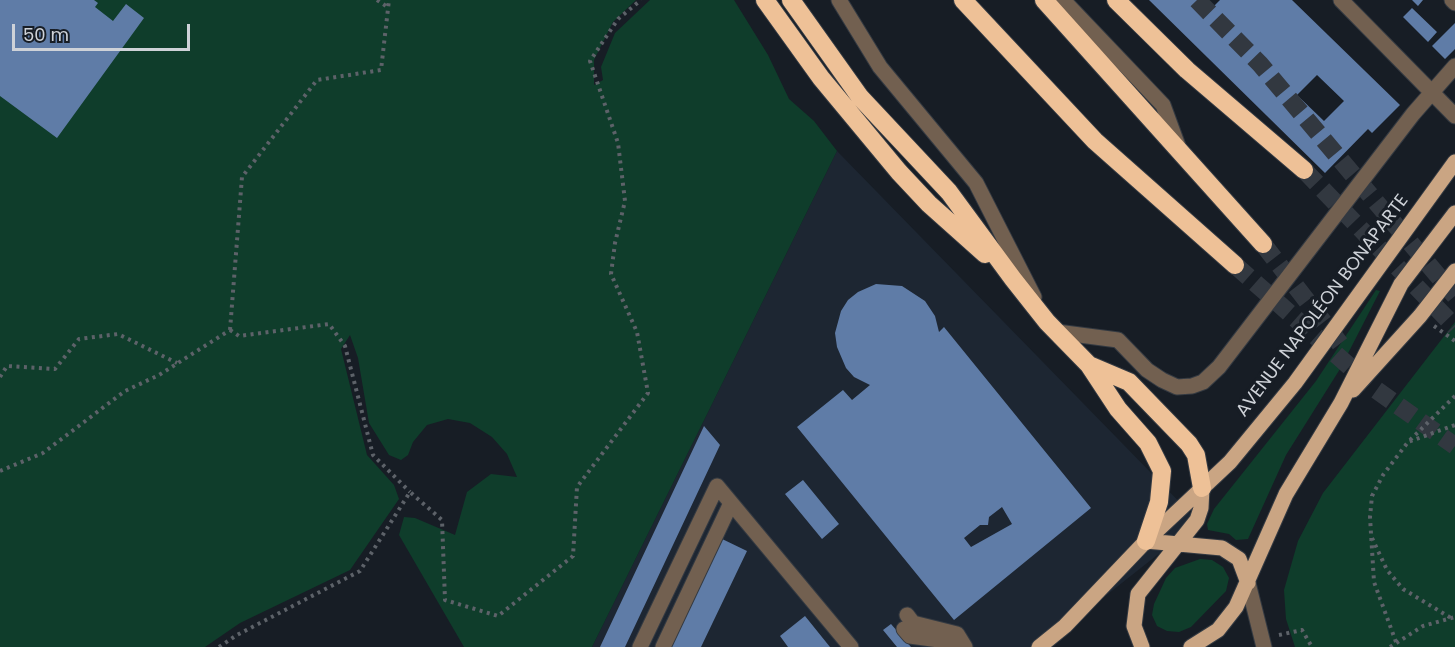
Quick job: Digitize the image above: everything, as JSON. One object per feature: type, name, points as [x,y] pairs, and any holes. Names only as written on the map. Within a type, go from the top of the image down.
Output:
[{"type":"highway","points":[[765,0],[821,78],[899,172],[929,204],[1013,279]]},
{"type":"highway","points":[[791,0],[860,97],[949,192],[1013,279],[1052,327],[1089,365],[1118,409],[1148,443],[1162,471],[1159,502],[1146,541]]},
{"type":"highway","points":[[963,0],[1095,141],[1235,265]]},
{"type":"highway","points":[[1044,0],[1263,244]]},
{"type":"highway","points":[[1116,0],[1187,70],[1304,170]]},
{"type":"highway","points":[[1089,365],[1129,382],[1189,444],[1196,455],[1202,488]]},
{"type":"main road","name":"AVENUE NAPOLÉON BONAPARTE","points":[[1039,647],[1065,626],[1146,541],[1230,462],[1295,383],[1455,162]]},
{"type":"main road","points":[[1191,647],[1218,630],[1236,607],[1286,494],[1341,403],[1401,284],[1455,213]]},
{"type":"main road","points":[[1341,403],[1420,316],[1455,270]]},
{"type":"main road","points":[[1142,647],[1134,626],[1138,594],[1197,520],[1201,508],[1202,488]]},
{"type":"main road","points":[[1146,541],[1222,549],[1239,559],[1248,583]]},
{"type":"street","points":[[839,0],[880,67],[976,183],[1052,327],[1118,340],[1147,370],[1177,387],[1192,386],[1203,382],[1219,367],[1430,93],[1455,66]]},
{"type":"street","points":[[1063,0],[1163,105],[1179,148]]},
{"type":"street","points":[[1341,0],[1455,116]]},
{"type":"street","points":[[640,647],[717,486],[851,647]]},
{"type":"street","points":[[663,647],[731,503]]},
{"type":"street","points":[[1248,583],[1264,647]]},
{"type":"street","points":[[952,647],[946,641],[910,636],[905,622],[957,634],[965,647]]},
{"type":"path","points":[[377,0],[386,6]]},
{"type":"path","points":[[230,330],[242,177],[317,80],[381,70],[386,6],[389,0]]},
{"type":"path","points":[[230,330],[239,336],[329,324],[345,346],[373,455],[442,520],[444,600],[498,616],[573,555],[578,487],[648,393],[637,332],[611,274],[615,243],[625,201],[618,143],[590,60],[618,19],[641,0]]},
{"type":"path","points":[[0,471],[43,453],[125,391],[177,364],[230,330]]},
{"type":"path","points":[[0,377],[7,366],[56,369],[80,339],[118,334],[177,364]]},
{"type":"path","points":[[1396,642],[1374,582],[1370,536],[1372,496],[1383,475],[1408,442],[1455,396]]},
{"type":"path","points":[[1408,442],[1455,425]]},
{"type":"path","points":[[219,647],[237,635],[360,571],[410,492]]},
{"type":"path","points":[[1370,536],[1387,570],[1404,589],[1453,618]]},
{"type":"path","points":[[1390,647],[1423,626],[1453,618]]},
{"type":"path","points":[[1288,631],[1302,630],[1312,647]]},
{"type":"shaded area","points":[[837,151],[1199,522],[1041,647],[592,647]]},
{"type":"green space","points":[[0,0],[636,0],[613,22],[594,60],[594,85],[603,80],[601,67],[615,33],[650,0],[734,0],[768,55],[789,99],[814,121],[837,151],[592,647],[464,647],[399,535],[404,517],[415,518],[455,535],[467,492],[491,474],[517,477],[507,454],[492,437],[470,423],[448,419],[427,425],[413,442],[408,455],[401,460],[389,455],[369,423],[358,358],[350,335],[341,349],[367,455],[394,485],[399,499],[350,570],[240,623],[205,647],[0,647]]},
{"type":"green space","points":[[1376,290],[1380,291],[1340,369],[1286,455],[1248,539],[1236,540],[1229,534],[1208,530],[1207,524],[1214,509],[1316,381]]},
{"type":"green space","points":[[1455,322],[1455,647],[1295,647],[1286,619],[1284,590],[1298,541],[1323,493]]},
{"type":"green space","points":[[1200,559],[1212,560],[1223,567],[1229,578],[1226,591],[1191,627],[1179,632],[1167,631],[1157,626],[1152,615],[1154,604],[1166,578],[1175,568]]},
{"type":"building","points":[[0,0],[94,0],[98,3],[95,7],[113,21],[126,4],[144,18],[57,138],[0,96]]},
{"type":"building","points":[[1149,0],[1203,0],[1212,8],[1220,0],[1292,0],[1400,105],[1372,133],[1368,129],[1325,173]],"holes":[[[1317,75],[1344,101],[1324,121],[1297,95]]]},
{"type":"building","points":[[1412,0],[1423,0],[1418,6]]},
{"type":"building","points":[[1412,8],[1437,32],[1428,42],[1403,17]]},
{"type":"building","points":[[1455,23],[1455,49],[1445,59],[1432,46]]},
{"type":"building","points":[[876,284],[902,286],[925,301],[935,316],[939,332],[944,327],[1091,508],[954,620],[797,427],[843,390],[852,400],[870,385],[854,377],[846,368],[837,347],[835,333],[841,311],[848,300],[858,292]],"holes":[[[1002,507],[1012,524],[971,547],[964,538],[980,525],[988,525],[989,517]]]},
{"type":"building","points":[[704,426],[720,445],[625,647],[600,647]]},
{"type":"building","points":[[803,480],[839,524],[822,539],[785,494]]},
{"type":"building","points":[[718,537],[747,551],[701,647],[665,647]]},
{"type":"building","points":[[805,616],[830,647],[788,647],[780,636]]},
{"type":"building","points":[[891,624],[911,647],[897,647],[883,630]]},
{"type":"tunnel","points":[[1197,0],[1260,64],[1455,296]]},
{"type":"tunnel","points":[[1304,170],[1455,327]]},
{"type":"tunnel","points":[[1263,244],[1341,345]]},
{"type":"tunnel","points":[[1235,265],[1375,389],[1455,446]]}]
